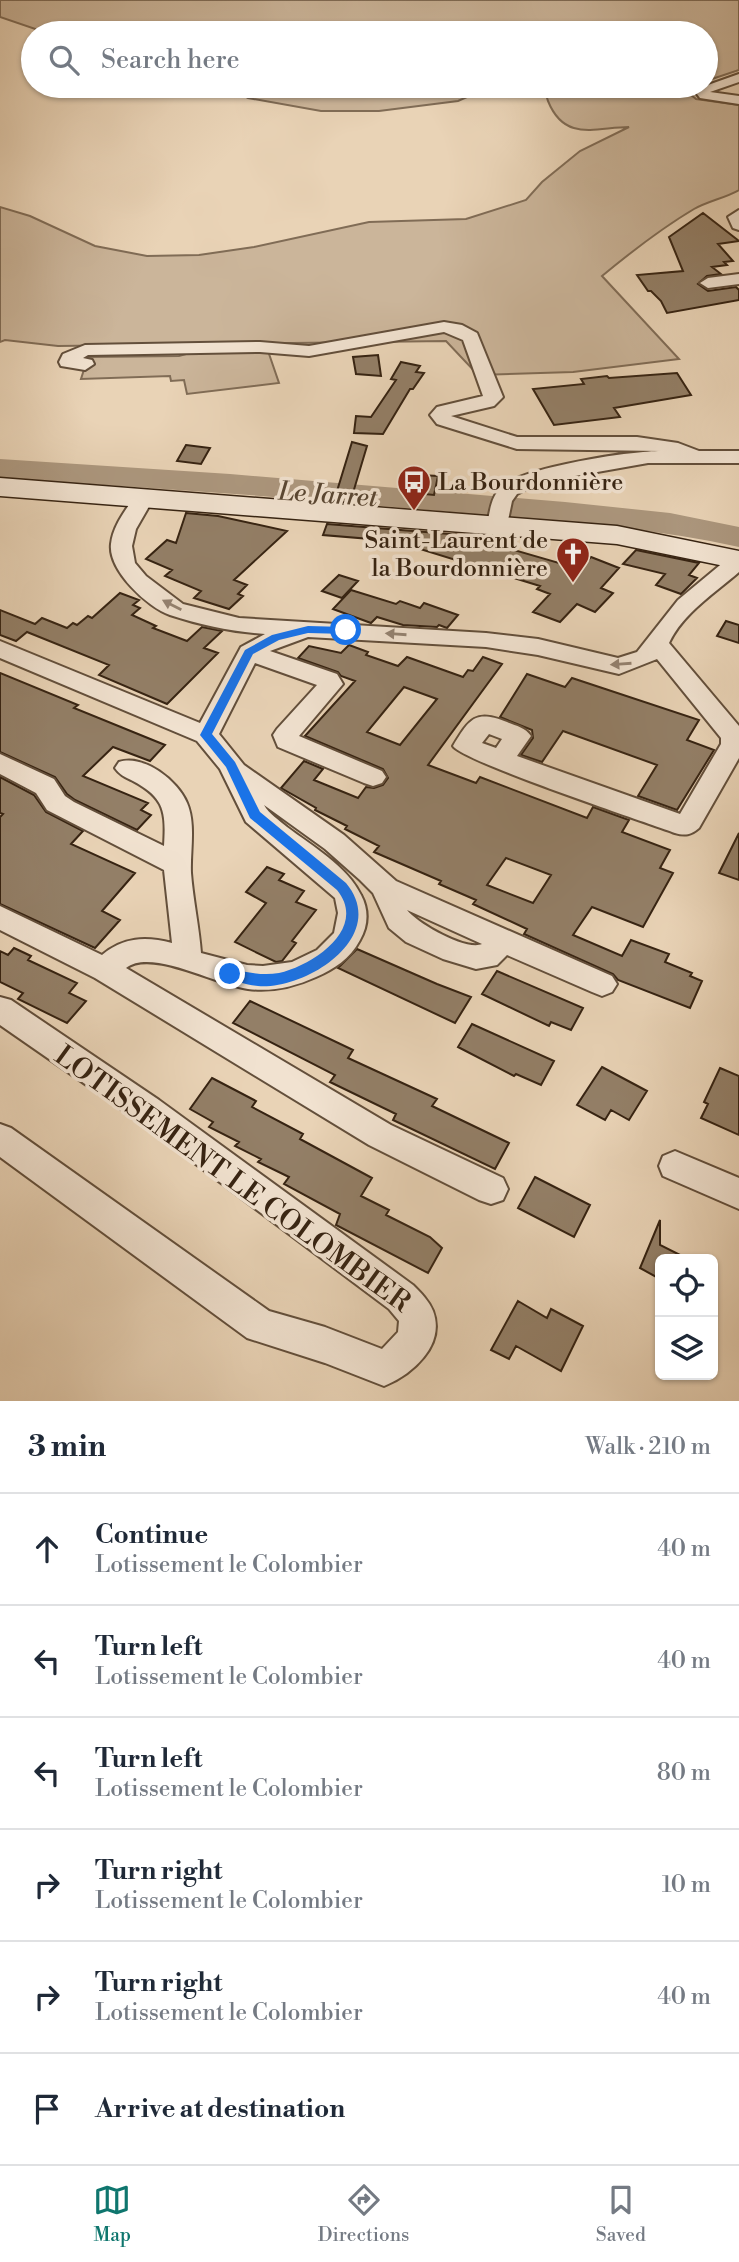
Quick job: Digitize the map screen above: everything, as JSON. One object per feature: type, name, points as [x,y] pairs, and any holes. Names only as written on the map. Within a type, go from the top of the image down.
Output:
[{"type":"main road","points":[[0,487],[500,513],[739,560]]},
{"type":"street","points":[[718,85],[739,78]]},
{"type":"street","points":[[718,97],[739,100]]},
{"type":"street","points":[[739,215],[736,217],[739,225]]},
{"type":"street","points":[[708,283],[739,279]]},
{"type":"street","points":[[85,364],[68,362],[69,358],[85,350],[260,347],[309,351],[435,329],[456,329],[471,337],[493,397],[487,402],[444,411],[440,415],[444,419],[501,439],[525,444],[661,444],[684,449],[692,455]]},
{"type":"street","points":[[500,513],[519,484],[567,469],[648,457],[739,457]]},
{"type":"street","points":[[145,496],[125,529],[121,546],[124,564],[138,581],[175,609],[239,625],[486,640],[538,647],[619,666],[645,657],[686,605],[739,560]]},
{"type":"street","points":[[239,625],[249,652]]},
{"type":"street","points":[[206,735],[249,652],[276,638],[308,629]]},
{"type":"street","points":[[501,760],[684,826],[690,821],[734,744],[733,736],[657,644]]},
{"type":"street","points":[[0,649],[206,735],[231,765],[273,801],[363,863],[386,889],[389,904],[402,925],[412,932],[472,958],[484,957],[494,952],[502,939],[603,984]]},
{"type":"street","points":[[249,652],[328,680],[331,684],[286,735],[287,741],[373,777]]},
{"type":"street","points":[[0,764],[45,786],[56,803],[65,809],[177,865]]},
{"type":"street","points":[[105,970],[120,956],[137,950],[162,952],[259,981],[282,978],[323,961],[348,936],[354,911],[351,898],[342,886],[255,815],[231,765]]},
{"type":"street","points":[[128,768],[154,780],[174,802],[177,865],[186,925],[187,960]]},
{"type":"street","points":[[0,917],[105,970],[380,1135],[491,1189]]},
{"type":"street","name":"LOTISSEMENT LE COLOMBIER","points":[[0,1009],[148,1110],[401,1297],[417,1315],[415,1340],[395,1362],[384,1368],[325,1345],[260,1326],[0,1138]]},
{"type":"street","points":[[676,1166],[739,1194]]},
{"type":"shaded area","points":[[0,0],[739,0],[739,70],[718,77],[718,21],[21,21],[21,24],[0,17]]},
{"type":"shaded area","points":[[248,98],[465,98],[379,111],[321,111]]},
{"type":"shaded area","points":[[547,98],[695,98],[739,105],[739,190],[682,216],[602,276],[679,359],[573,372],[478,375],[446,341],[58,346],[5,340],[0,342],[0,207],[30,216],[95,246],[147,256],[199,255],[254,247],[369,222],[466,219],[526,200],[542,182],[580,151],[629,127],[594,130],[573,128],[563,123]]},
{"type":"shaded area","points":[[197,351],[268,351],[279,383],[187,394],[184,380],[171,381],[170,376],[81,379],[88,357],[179,356]]},
{"type":"building","points":[[703,213],[739,241],[718,244],[733,261],[724,262],[727,265],[712,267],[721,274],[707,276],[698,284],[708,291],[736,287],[739,290],[739,300],[667,313],[661,301],[648,291],[637,275],[683,271],[669,237]]},
{"type":"building","points":[[378,355],[381,376],[356,374],[353,357]]},
{"type":"building","points":[[401,362],[420,366],[416,372],[424,373],[413,389],[410,389],[383,434],[354,433],[356,416],[371,417],[396,380],[391,379]]},
{"type":"building","points":[[677,373],[691,395],[614,408],[620,417],[554,425],[533,389],[584,384],[581,379],[607,376]]},
{"type":"building","points":[[352,442],[367,446],[350,503],[334,501]]},
{"type":"building","points":[[186,445],[210,448],[201,464],[177,461]]},
{"type":"building","points":[[419,475],[438,476],[434,495],[415,493]]},
{"type":"building","points":[[186,513],[218,516],[287,531],[234,580],[247,585],[238,594],[243,596],[229,609],[194,598],[201,591],[165,576],[172,570],[146,559],[167,540],[176,543]]},
{"type":"building","points":[[327,524],[462,535],[569,566],[578,557],[588,560],[591,557],[619,568],[601,588],[613,593],[595,612],[577,604],[560,622],[533,612],[550,594],[537,589],[540,586],[417,548],[393,546],[394,541],[323,535]]},
{"type":"building","points":[[636,550],[699,563],[689,575],[697,578],[681,594],[656,585],[665,574],[623,564]]},
{"type":"building","points":[[339,575],[358,581],[342,598],[322,591]]},
{"type":"building","points":[[351,590],[396,604],[400,601],[420,608],[424,603],[458,615],[447,628],[439,625],[403,625],[377,617],[371,623],[333,609]]},
{"type":"building","points":[[120,593],[139,600],[133,605],[140,608],[132,615],[156,626],[153,628],[187,641],[202,627],[222,631],[204,648],[218,653],[167,704],[99,675],[109,665],[27,632],[16,641],[0,635],[0,610],[35,624],[42,618],[67,628],[73,623],[77,625],[88,616],[92,618]]},
{"type":"building","points":[[726,621],[739,625],[739,643],[717,636]]},
{"type":"building","points":[[349,645],[368,652],[366,655],[398,666],[407,657],[463,677],[468,670],[473,671],[483,657],[502,664],[428,765],[476,783],[480,777],[587,818],[593,807],[629,820],[622,832],[670,850],[660,868],[673,873],[643,927],[592,907],[573,935],[622,956],[631,940],[669,954],[665,962],[692,973],[690,976],[702,981],[690,1008],[618,980],[613,974],[524,934],[527,929],[473,904],[476,900],[439,884],[441,881],[374,852],[379,846],[345,829],[347,826],[315,810],[316,808],[281,788],[304,761],[323,769],[314,780],[358,798],[366,787],[383,785],[388,778],[383,769],[305,736],[355,681],[298,658],[309,646],[341,653]],"holes":[[[404,687],[437,699],[400,745],[367,732]],[[506,858],[551,875],[533,903],[487,885]]]},
{"type":"building","points":[[0,673],[78,705],[74,708],[165,745],[150,761],[113,747],[83,776],[148,803],[141,810],[151,815],[137,830],[75,800],[55,777],[0,752]]},
{"type":"building","points":[[527,674],[565,687],[572,678],[699,720],[687,740],[714,750],[677,810],[638,796],[657,765],[563,731],[542,762],[521,755],[533,738],[532,730],[500,717]]},
{"type":"building","points":[[0,777],[34,795],[46,812],[83,831],[71,844],[135,873],[102,911],[120,920],[95,948],[0,904],[0,817],[3,814],[0,813]]},
{"type":"building","points":[[739,833],[739,880],[719,873]]},
{"type":"building","points":[[267,867],[284,874],[279,880],[304,891],[296,902],[316,910],[292,941],[296,943],[282,961],[276,962],[235,942],[266,903],[246,892]]},
{"type":"building","points":[[14,948],[31,956],[28,960],[77,983],[69,993],[86,1001],[67,1023],[18,999],[23,993],[0,982],[0,951],[8,955]]},
{"type":"building","points":[[357,949],[471,997],[455,1023],[338,968]]},
{"type":"building","points":[[497,971],[583,1008],[571,1030],[551,1022],[549,1026],[482,994]]},
{"type":"building","points":[[250,1001],[353,1050],[348,1058],[437,1099],[432,1106],[509,1143],[495,1169],[393,1120],[396,1114],[330,1082],[335,1075],[233,1023]]},
{"type":"building","points":[[472,1024],[554,1061],[541,1085],[516,1074],[514,1076],[458,1047]]},
{"type":"building","points":[[602,1067],[647,1091],[629,1120],[611,1110],[605,1120],[577,1105]]},
{"type":"building","points":[[720,1068],[739,1076],[739,1135],[701,1118],[708,1104],[704,1102]]},
{"type":"building","points":[[212,1078],[256,1101],[252,1107],[303,1134],[300,1139],[372,1178],[361,1196],[389,1210],[386,1215],[430,1237],[442,1248],[428,1273],[336,1225],[340,1214],[284,1184],[289,1177],[258,1162],[261,1159],[235,1146],[239,1142],[209,1127],[213,1122],[190,1109]]},
{"type":"building","points":[[535,1177],[590,1205],[574,1237],[518,1208]]},
{"type":"building","points":[[660,1220],[660,1245],[678,1254],[655,1254],[655,1276],[640,1268]]},
{"type":"building","points":[[518,1301],[547,1318],[551,1309],[583,1326],[561,1371],[516,1346],[509,1359],[491,1350]]},
{"type":"waterway","name":"Le Jarret","points":[[0,469],[565,511],[670,524],[739,537]]},
{"type":"place","name":"La Bourdonnière","points":[[414,512]]},
{"type":"place","name":"Saint-Laurent de la Bourdonnière","points":[[573,584]]},
{"type":"route","points":[[230,974],[259,981],[282,978],[323,961],[336,951],[348,936],[354,911],[351,898],[342,886],[255,815],[231,765],[206,735],[249,652],[276,638],[308,629],[346,630]]}]
